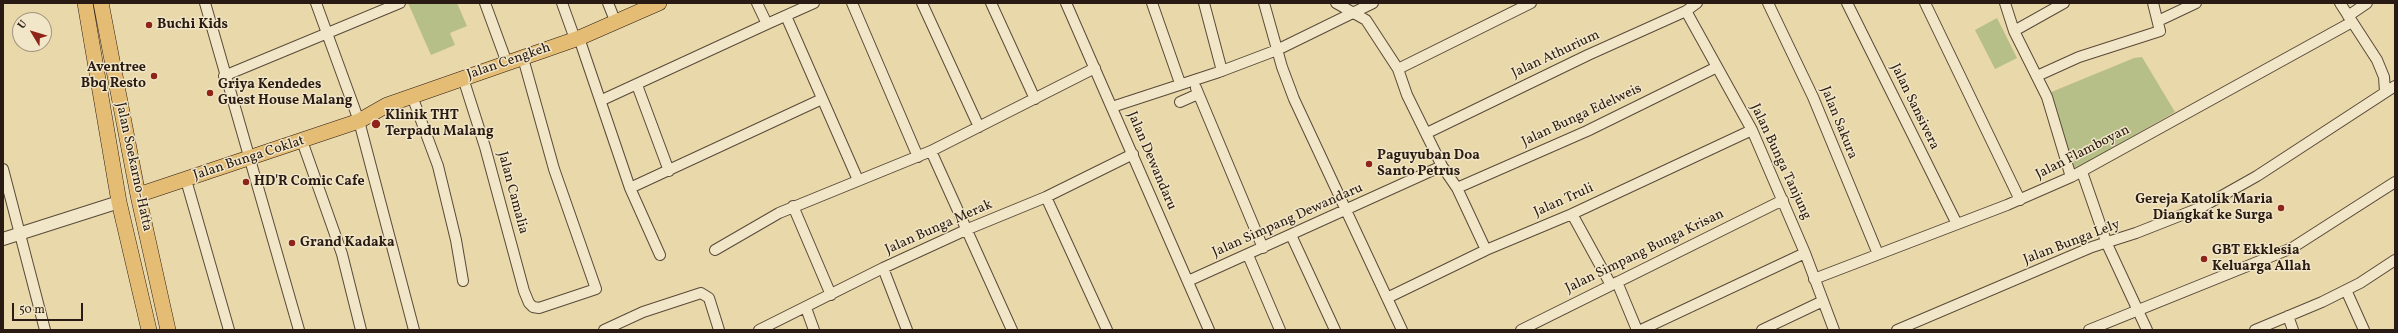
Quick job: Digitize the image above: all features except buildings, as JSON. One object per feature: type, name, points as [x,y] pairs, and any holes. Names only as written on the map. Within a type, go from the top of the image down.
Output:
[{"type":"main road","name":"Jalan Soekarno-Hatta","points":[[85,3],[119,202],[148,330]]},
{"type":"main road","name":"Jalan Soekarno-Hatta","points":[[101,3],[138,195],[168,330]]},
{"type":"main road","name":"Jalan Cengkeh","points":[[359,121],[387,104],[577,39],[659,3]]},
{"type":"main road","name":"Jalan Bunga Coklat","points":[[138,195],[359,121]]},
{"type":"street","points":[[205,3],[224,76],[299,330]]},
{"type":"street","points":[[316,3],[359,121],[414,330]]},
{"type":"street","points":[[224,76],[400,3]]},
{"type":"street","points":[[485,3],[507,63]]},
{"type":"street","points":[[562,3],[602,100],[630,188],[660,255]]},
{"type":"street","points":[[608,3],[616,22]]},
{"type":"street","points":[[757,3],[767,24]]},
{"type":"street","points":[[602,100],[814,3]]},
{"type":"street","points":[[852,3],[918,157]]},
{"type":"street","points":[[922,3],[978,127]]},
{"type":"street","points":[[991,3],[1035,99]]},
{"type":"street","name":"Jalan Dewandaru","points":[[1066,3],[1209,330]]},
{"type":"street","points":[[1152,3],[1180,83]]},
{"type":"street","points":[[1204,3],[1222,71]]},
{"type":"street","points":[[1264,3],[1277,50],[1294,98],[1402,330]]},
{"type":"street","points":[[1336,3],[1352,14],[1366,20],[1398,69],[1408,95],[1442,166],[1456,188],[1486,250]]},
{"type":"street","points":[[1112,107],[1180,83],[1222,71],[1277,50],[1373,3]]},
{"type":"street","points":[[1398,69],[1531,3]]},
{"type":"street","name":"Jalan Athurium","points":[[1427,133],[1588,55],[1686,12],[1697,3]]},
{"type":"street","name":"Jalan Sakura","points":[[1768,3],[1813,96],[1878,254]]},
{"type":"street","name":"Jalan Sansivera","points":[[1847,3],[1957,224]]},
{"type":"street","points":[[1926,3],[2020,200]]},
{"type":"street","points":[[2005,3],[2014,31],[2037,76],[2054,117],[2071,178]]},
{"type":"street","points":[[2014,31],[2064,3]]},
{"type":"street","points":[[2037,76],[2079,57],[2160,31],[2153,3]]},
{"type":"street","points":[[2158,21],[2196,3]]},
{"type":"street","points":[[2340,3],[2377,60],[2384,77],[2385,92]]},
{"type":"street","name":"Jalan Flamboyan","points":[[1814,279],[2020,200],[2071,178],[2350,19],[2367,3]]},
{"type":"street","name":"Jalan Bunga Tanjung","points":[[1686,12],[1752,130],[1805,253],[1834,330]]},
{"type":"street","points":[[786,16],[858,180]]},
{"type":"street","name":"Jalan Camalia","points":[[463,78],[485,147],[524,291],[533,308],[539,308],[596,289],[554,169],[524,58]]},
{"type":"street","name":"Jalan Bunga Edelweis","points":[[1456,188],[1587,131],[1718,67]]},
{"type":"street","points":[[715,250],[752,227],[793,206],[918,157],[1094,68]]},
{"type":"street","points":[[637,85],[669,171]]},
{"type":"street","name":"Jalan Bunga Lely","points":[[1897,330],[2002,284],[2092,247],[2106,244],[2194,210],[2228,193],[2395,86]]},
{"type":"street","points":[[1180,102],[1197,91],[1263,248]]},
{"type":"street","points":[[412,96],[438,166],[456,240],[463,281]]},
{"type":"street","points":[[630,188],[822,99]]},
{"type":"street","name":"Jalan Truli","points":[[1387,298],[1486,250],[1572,214],[1752,130]]},
{"type":"street","points":[[302,141],[342,254],[361,330]]},
{"type":"street","points":[[931,151],[968,229],[1012,330]]},
{"type":"street","name":"Jalan Bunga Merak","points":[[759,330],[806,308],[883,268],[968,229],[1046,197],[1133,154]]},
{"type":"street","name":"Jalan Simpang Dewandaru","points":[[1188,281],[1346,211],[1442,166]]},
{"type":"street","points":[[3,169],[45,330]]},
{"type":"street","points":[[2082,172],[2106,244],[2147,330]]},
{"type":"street","points":[[186,180],[230,330]]},
{"type":"street","points":[[2089,330],[2292,248],[2395,182]]},
{"type":"street","points":[[1046,197],[1107,330]]},
{"type":"street","name":"Jalan Simpang Bunga Krisan","points":[[1520,330],[1783,200]]},
{"type":"street","points":[[3,239],[20,235],[119,202]]},
{"type":"street","points":[[793,206],[831,295]]},
{"type":"street","points":[[1572,214],[1614,283],[1637,330]]},
{"type":"street","points":[[1291,235],[1335,330]]},
{"type":"street","points":[[1641,330],[1805,253]]},
{"type":"street","points":[[1248,255],[1280,330]]},
{"type":"street","points":[[2255,330],[2346,290],[2395,260]]},
{"type":"street","points":[[883,268],[907,330]]},
{"type":"street","points":[[2346,290],[2364,330]]},
{"type":"street","points":[[604,330],[643,312],[701,293],[709,298],[719,330]]},
{"type":"street","points":[[1762,330],[1823,301]]},
{"type":"street","points":[[806,308],[814,330]]},
{"type":"street","points":[[2288,316],[2293,330]]},
{"type":"green space","points":[[408,3],[457,3],[467,26],[450,33],[455,45],[431,55]]},
{"type":"green space","points":[[1997,18],[2017,58],[1995,69],[1975,30]]},
{"type":"green space","points":[[2142,57],[2175,112],[2073,170],[2049,93],[2134,58]]},
{"type":"place","name":"Buchi Kids","points":[[149,25]]},
{"type":"place","name":"Aventree Bbq Resto","points":[[154,76]]},
{"type":"place","name":"Griya Kendedes Guest House Malang","points":[[210,93]]},
{"type":"place","name":"Klinik THT Terpadu Malang","points":[[376,124]]},
{"type":"place","name":"Paguyuban Doa Santo Petrus","points":[[1369,164]]},
{"type":"place","name":"HD'R Comic Cafe","points":[[246,182]]},
{"type":"place","name":"Gereja Katolik Maria Diangkat ke Surga","points":[[2281,208]]},
{"type":"place","name":"Grand Kadaka","points":[[292,243]]},
{"type":"place","name":"GBT Ekklesia Keluarga Allah","points":[[2204,259]]}]
